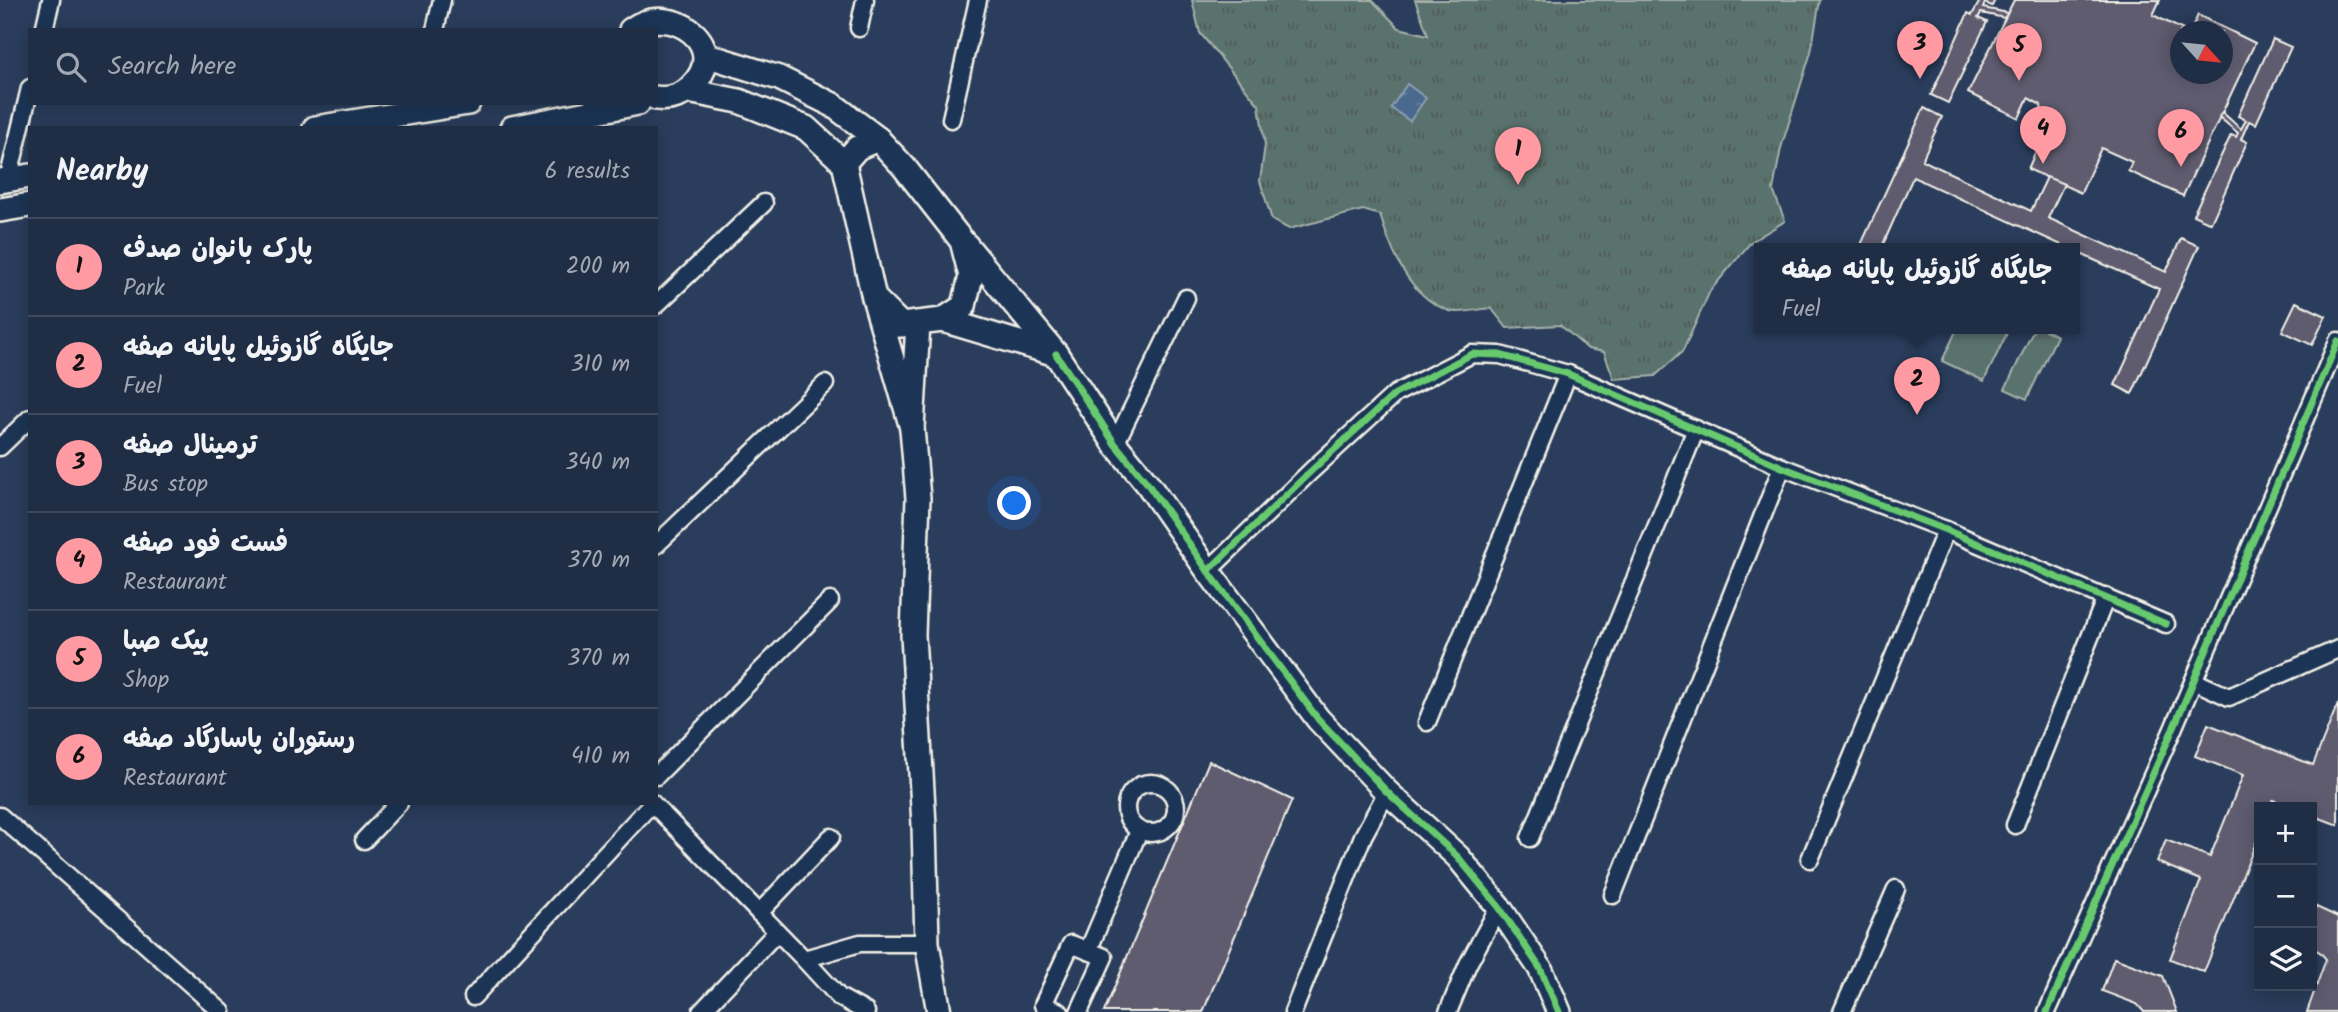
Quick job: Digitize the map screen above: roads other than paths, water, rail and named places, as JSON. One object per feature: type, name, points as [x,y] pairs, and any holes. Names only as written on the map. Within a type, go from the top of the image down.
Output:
[{"type":"street","points":[[44,28],[51,0]]},
{"type":"street","points":[[435,28],[442,0]]},
{"type":"street","points":[[859,28],[865,0]]},
{"type":"street","points":[[951,119],[978,0]]},
{"type":"street","points":[[642,16],[658,15],[674,8],[696,30],[703,41],[706,55],[704,69],[688,91],[675,97],[658,99]]},
{"type":"street","points":[[706,55],[779,78],[833,105],[878,139],[904,167],[1056,354],[1115,444],[1147,483],[1208,571],[1318,719],[1387,792],[1458,857],[1499,907],[1540,968],[1559,1012]]},
{"type":"street","points":[[688,91],[739,101],[806,128],[844,163],[874,298],[912,428]]},
{"type":"street","points":[[13,179],[28,99]]},
{"type":"street","points":[[325,126],[418,107],[443,105]]},
{"type":"street","points":[[522,126],[628,105]]},
{"type":"street","points":[[844,163],[857,148],[878,139]]},
{"type":"street","points":[[658,303],[764,202]]},
{"type":"street","points":[[0,210],[28,205]]},
{"type":"street","points":[[943,320],[964,306],[971,276],[962,241]]},
{"type":"street","points":[[874,298],[901,325],[943,320],[1056,354]]},
{"type":"street","points":[[1115,444],[1186,298]]},
{"type":"street","points":[[918,323],[912,428],[918,498],[913,635],[927,943],[939,1012]]},
{"type":"street","points":[[2047,1012],[2194,681],[2338,341]]},
{"type":"street","points":[[1208,571],[1395,394],[1472,354],[1500,355],[1568,374],[1782,467],[1946,530],[2166,624]]},
{"type":"street","points":[[1427,722],[1568,374]]},
{"type":"street","points":[[658,543],[825,384]]},
{"type":"street","points":[[0,447],[28,420]]},
{"type":"street","points":[[1530,838],[1696,429]]},
{"type":"street","points":[[1614,895],[1782,467]]},
{"type":"street","points":[[1810,859],[1946,530]]},
{"type":"street","points":[[2015,825],[2106,597]]},
{"type":"street","points":[[658,774],[831,601]]},
{"type":"street","points":[[2194,681],[2229,697],[2338,649]]},
{"type":"street","points":[[1293,1012],[1363,836],[1387,792]]},
{"type":"street","points":[[364,840],[397,805]]},
{"type":"street","points":[[473,997],[650,805]]},
{"type":"street","points":[[654,805],[839,997],[862,1011]]},
{"type":"street","points":[[0,816],[222,1012]]},
{"type":"street","points":[[1088,951],[1139,831]]},
{"type":"street","points":[[759,913],[831,837]]},
{"type":"street","points":[[1842,1012],[1896,889]]},
{"type":"street","points":[[1448,1012],[1468,964],[1499,907]]},
{"type":"street","points":[[701,1012],[777,932]]},
{"type":"street","points":[[804,959],[860,943],[927,943]]},
{"type":"street","points":[[1060,1012],[1043,1005],[1071,944],[1104,957],[1079,1012]]},
{"type":"water","points":[[1407,84],[1426,98],[1410,121],[1391,108]]},
{"type":"place","name":"ترمینال صفه","points":[[1920,79]]},
{"type":"place","name":"پیک صبا","points":[[2019,81]]},
{"type":"place","name":"فست فود صفه","points":[[2043,164]]},
{"type":"place","name":"رستوران پاسارگاد صفه","points":[[2181,167]]},
{"type":"place","name":"پارک بانوان صدف","points":[[1518,185]]},
{"type":"place","name":"جایگاه گازوئیل پایانه صفه","points":[[1917,415]]}]
